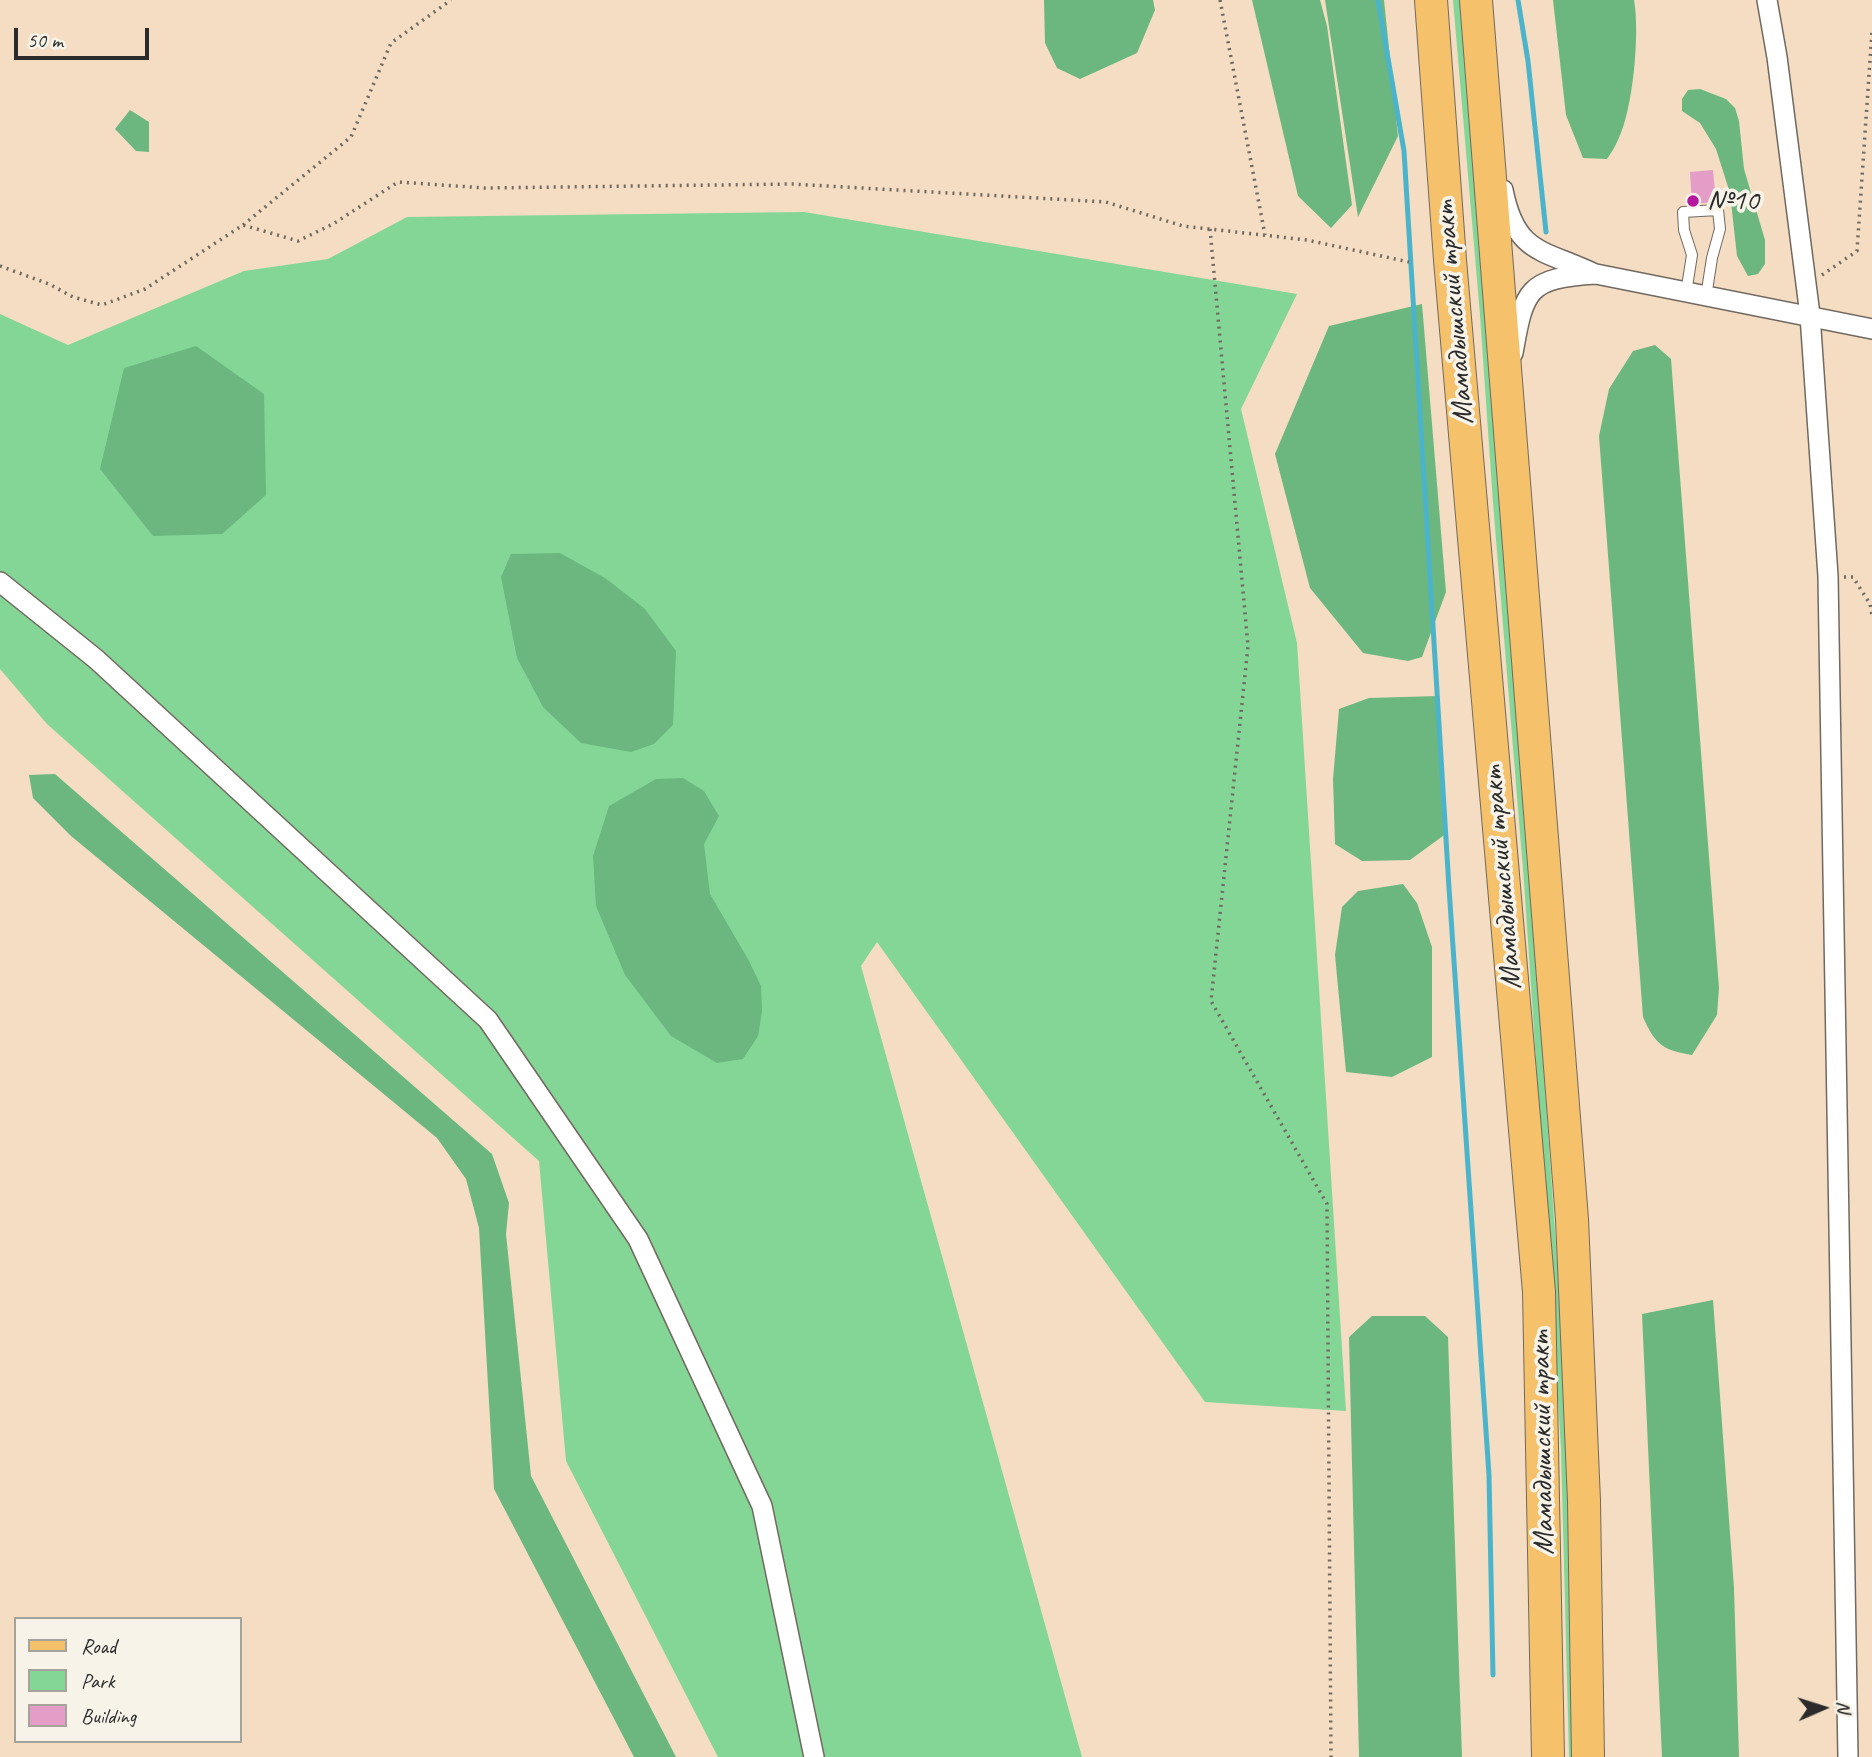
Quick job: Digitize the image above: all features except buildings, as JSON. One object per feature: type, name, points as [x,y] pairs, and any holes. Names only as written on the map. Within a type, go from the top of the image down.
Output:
[{"type":"main road","name":"Мамадышский тракт","points":[[1431,0],[1452,288],[1539,1292],[1548,1757]]},
{"type":"main road","name":"Мамадышский тракт","points":[[1476,0],[1572,1219],[1584,1501],[1588,1757]]},
{"type":"street","points":[[1767,0],[1777,57],[1810,315],[1828,576],[1848,1757]]},
{"type":"street","points":[[1487,135],[1502,181],[1509,217],[1522,238],[1546,253],[1596,274],[1872,329]]},
{"type":"street","points":[[1507,383],[1520,316],[1529,295],[1550,279],[1596,274]]},
{"type":"street","points":[[0,582],[96,659],[488,1020],[638,1238],[762,1506],[814,1757]]},
{"type":"lane","points":[[1686,293],[1692,255],[1684,230],[1683,212],[1718,210],[1720,229],[1706,297]]},
{"type":"path","points":[[0,266],[49,284],[73,297],[102,305],[145,289],[243,225],[351,137],[391,43],[450,0]]},
{"type":"path","points":[[1220,0],[1265,235]]},
{"type":"path","points":[[1806,286],[1857,251],[1872,31]]},
{"type":"path","points":[[243,225],[298,240],[333,224],[398,182],[485,188],[792,184],[1106,202],[1184,226],[1307,240],[1409,262]]},
{"type":"path","points":[[1210,229],[1248,646],[1211,1001],[1327,1204],[1331,1757]]},
{"type":"path","points":[[1828,576],[1853,577],[1870,604],[1872,616]]},
{"type":"green space","points":[[1044,0],[1153,0],[1155,10],[1137,53],[1080,79],[1057,68],[1045,43]]},
{"type":"green space","points":[[1252,0],[1320,0],[1327,26],[1352,205],[1331,228],[1298,196]]},
{"type":"green space","points":[[1325,0],[1384,0],[1398,136],[1358,217]]},
{"type":"green space","points":[[1453,0],[1461,0],[1515,660],[1569,1455],[1577,1757],[1569,1757],[1561,1449],[1524,882]]},
{"type":"green space","points":[[1553,0],[1634,0],[1634,71],[1628,110],[1616,145],[1607,159],[1583,158],[1566,115]]},
{"type":"green space","points":[[1700,89],[1726,99],[1735,108],[1744,169],[1765,240],[1765,264],[1758,274],[1748,276],[1737,256],[1730,193],[1716,149],[1700,123],[1682,111],[1682,99],[1688,90]]},
{"type":"green space","points":[[130,110],[149,122],[149,152],[136,151],[115,129]]},
{"type":"green space","points":[[804,212],[1297,294],[1241,409],[1297,643],[1346,1411],[1205,1402],[877,942],[861,966],[1082,1757],[718,1757],[566,1461],[539,1161],[47,724],[0,669],[0,314],[68,345],[244,271],[328,259],[407,217]]},
{"type":"green space","points":[[1422,304],[1446,592],[1422,657],[1408,661],[1363,653],[1310,588],[1275,454],[1329,326]]},
{"type":"green space","points":[[1655,345],[1671,359],[1719,988],[1717,1015],[1692,1055],[1666,1048],[1656,1040],[1643,1017],[1599,436],[1609,389],[1633,351]]},
{"type":"green space","points":[[196,346],[264,394],[266,495],[222,534],[153,536],[100,469],[124,368]]},
{"type":"green space","points":[[560,553],[605,578],[645,609],[676,651],[673,725],[654,744],[631,752],[581,743],[543,707],[517,658],[501,577],[511,554]]},
{"type":"green space","points":[[1438,696],[1447,833],[1410,860],[1362,861],[1335,844],[1333,779],[1339,709],[1369,698]]},
{"type":"green space","points":[[55,774],[492,1154],[509,1203],[506,1234],[531,1476],[676,1757],[634,1757],[494,1489],[479,1228],[466,1179],[437,1138],[71,836],[33,798],[29,775]]},
{"type":"green space","points":[[683,778],[704,791],[719,816],[704,844],[710,894],[761,986],[762,1012],[758,1036],[743,1059],[717,1063],[671,1036],[625,975],[596,906],[593,856],[609,806],[656,779]]},
{"type":"green space","points":[[1403,884],[1417,903],[1432,947],[1432,1057],[1392,1077],[1346,1072],[1335,955],[1342,907],[1358,891]]},
{"type":"green space","points":[[1713,1300],[1734,1588],[1739,1757],[1662,1757],[1642,1314]]},
{"type":"green space","points":[[1372,1316],[1425,1316],[1448,1337],[1462,1757],[1359,1757],[1349,1337]]},
{"type":"waterway","points":[[1378,0],[1404,151],[1449,888],[1489,1475],[1493,1675]]},
{"type":"waterway","points":[[1518,0],[1528,61],[1546,232]]},
{"type":"place","name":"№10","points":[[1693,201]]}]
